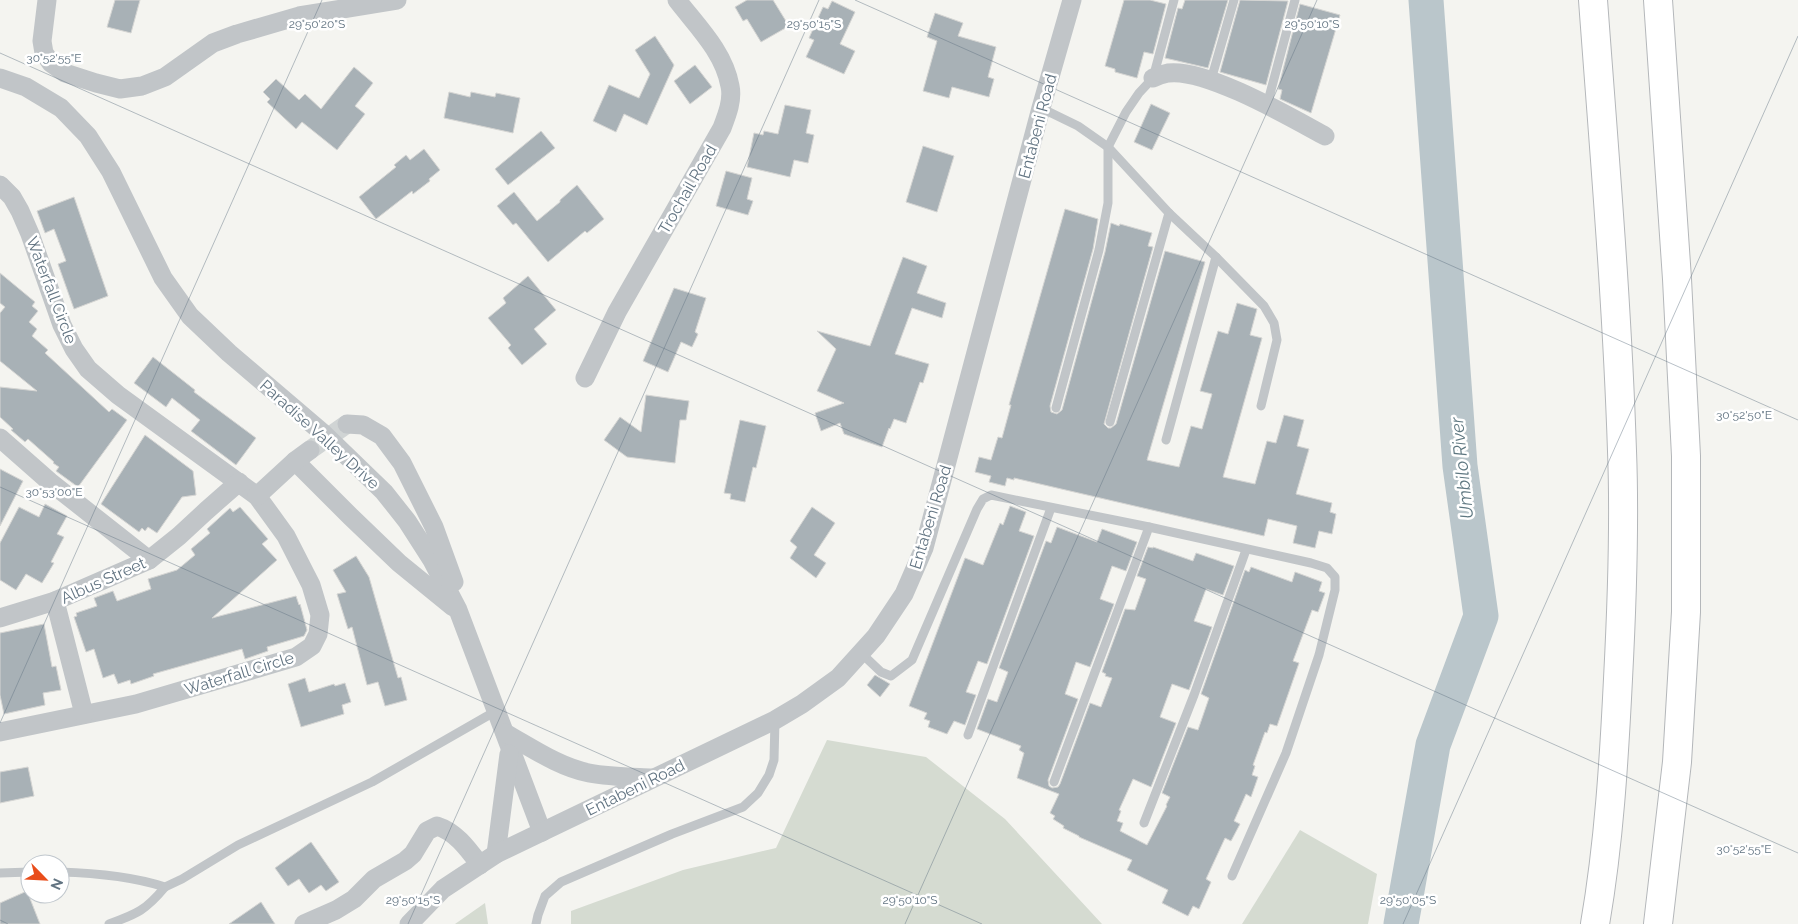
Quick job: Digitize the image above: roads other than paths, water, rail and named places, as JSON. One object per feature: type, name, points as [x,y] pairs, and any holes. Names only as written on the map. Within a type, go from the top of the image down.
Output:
[{"type":"highway","points":[[1593,0],[1614,288],[1622,452],[1623,569],[1615,745],[1599,896],[1594,924]]},
{"type":"highway","points":[[1658,0],[1686,456],[1686,612],[1677,762],[1658,924]]},
{"type":"street","points":[[47,0],[42,25],[42,41],[44,53],[51,63],[65,72],[96,83],[120,88],[142,86],[165,77],[213,43],[236,34],[299,16],[397,0]]},
{"type":"street","name":"Trochail Road","points":[[585,378],[617,312],[722,128],[730,107],[731,87],[723,64],[709,40],[677,0]]},
{"type":"street","name":"Entabeni Road","points":[[409,924],[442,889],[496,854],[775,720],[802,704],[838,678],[876,636],[904,594],[924,548],[1041,108],[1072,0]]},
{"type":"street","points":[[1152,78],[1169,73],[1211,80],[1267,105],[1326,136]]},
{"type":"street","name":"Paradise Valley Drive","points":[[0,78],[26,87],[61,108],[88,136],[111,172],[163,278],[190,316],[229,353],[324,434],[384,492],[407,521],[432,560],[458,610],[542,832]]},
{"type":"street","name":"Waterfall Circle","points":[[0,186],[12,197],[20,211],[62,325],[74,349],[88,369],[118,395],[257,496],[286,536],[311,585],[320,615],[318,634],[312,646],[296,657],[136,704],[0,732]]},
{"type":"street","points":[[347,424],[363,425],[382,436],[402,464],[434,527],[454,577],[458,610]]},
{"type":"street","points":[[0,438],[50,482],[149,560]]},
{"type":"street","points":[[257,496],[303,456],[350,516],[399,563],[458,610]]},
{"type":"street","name":"Albus Street","points":[[0,618],[55,601],[149,560],[179,536],[239,482]]},
{"type":"street","points":[[55,601],[84,714]]},
{"type":"street","points":[[496,854],[509,766],[507,740],[575,769],[603,775],[654,778]]},
{"type":"street","points":[[304,924],[336,910],[354,899],[374,879],[405,861],[413,854],[427,831],[436,826],[445,828],[462,842],[480,864]]},
{"type":"lane","points":[[1056,408],[1099,250],[1108,203],[1108,147],[1126,112],[1152,78],[1174,0]]},
{"type":"lane","points":[[1211,80],[1234,0]]},
{"type":"lane","points":[[1267,105],[1295,0]]},
{"type":"lane","points":[[1041,108],[1078,126],[1108,147],[1169,213],[1264,306],[1274,323],[1277,340],[1261,406]]},
{"type":"lane","points":[[1110,422],[1169,213]]},
{"type":"lane","points":[[1166,440],[1216,257]]},
{"type":"lane","points":[[861,653],[881,672],[891,676],[912,660],[977,509],[983,499],[992,495],[1149,527],[1327,568],[1335,577],[1335,590],[1319,655],[1286,753],[1232,876]]},
{"type":"lane","points":[[968,735],[1051,508]]},
{"type":"lane","points":[[1054,782],[1149,527]]},
{"type":"lane","points":[[1144,822],[1194,694],[1246,550]]},
{"type":"lane","points":[[109,924],[135,915],[150,905],[165,887],[182,879],[238,845],[372,782],[496,711]]},
{"type":"lane","points":[[536,924],[545,896],[561,882],[672,834],[743,807],[758,793],[769,775],[774,760],[775,720]]},
{"type":"lane","points":[[0,873],[20,872]]},
{"type":"lane","points":[[70,873],[114,875],[146,880],[165,887]]},
{"type":"waterway","name":"Umbilo River","points":[[1401,924],[1433,745],[1481,616],[1460,466],[1426,0]]},
{"type":"tunnel","points":[[310,450],[347,424]]}]
